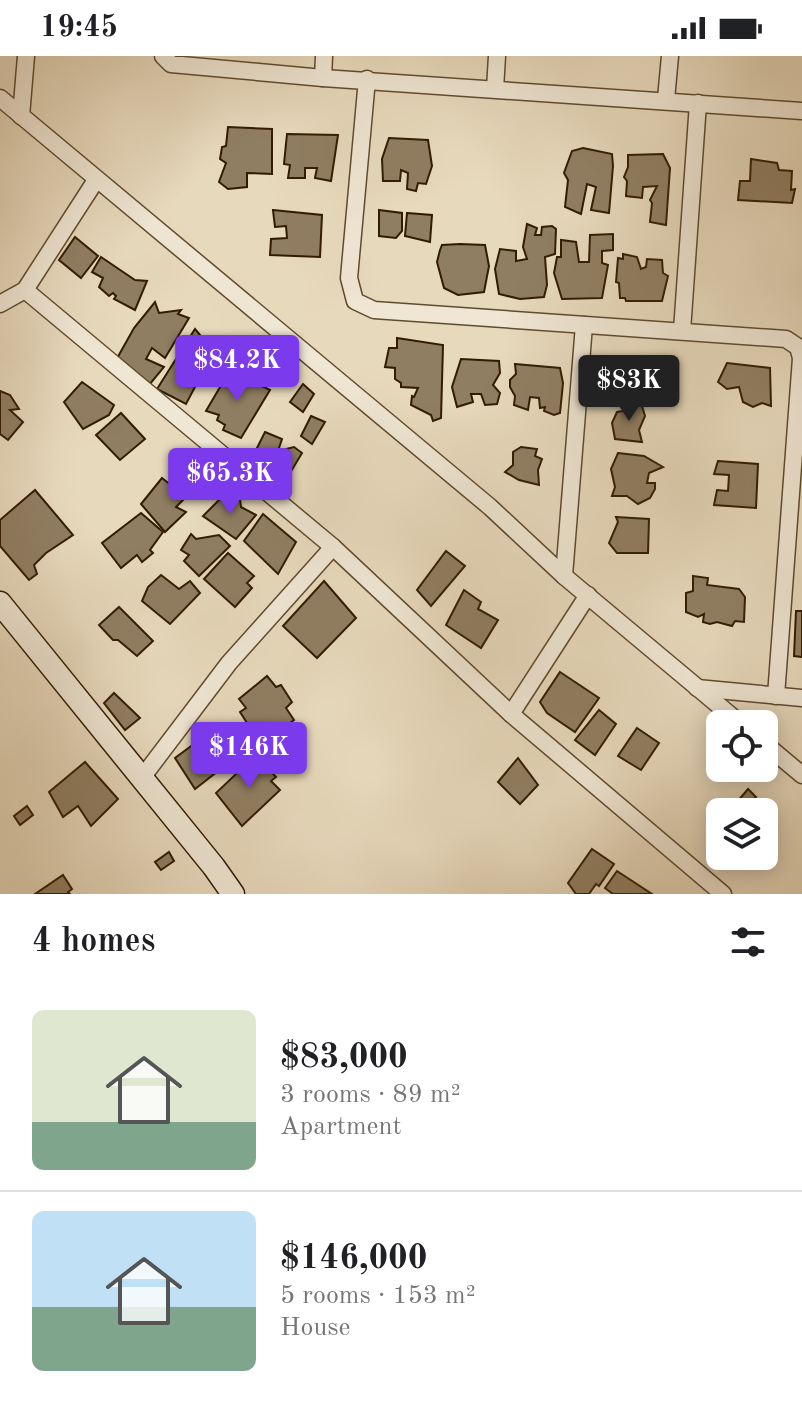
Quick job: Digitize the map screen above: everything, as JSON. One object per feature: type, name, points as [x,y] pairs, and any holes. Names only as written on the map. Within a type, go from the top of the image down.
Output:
[{"type":"street","points":[[21,116],[26,56]]},
{"type":"street","points":[[163,56],[171,64],[323,78],[666,99],[802,111]]},
{"type":"street","points":[[323,78],[324,56]]},
{"type":"street","points":[[495,89],[497,56]]},
{"type":"street","points":[[666,99],[670,56]]},
{"type":"street","points":[[367,79],[349,278],[355,301],[374,310],[786,339],[798,347],[801,358],[776,696]]},
{"type":"street","points":[[0,98],[490,507],[564,576],[724,710]]},
{"type":"street","points":[[682,331],[698,103]]},
{"type":"street","points":[[0,304],[25,290],[96,180]]},
{"type":"street","points":[[25,290],[333,547],[511,714],[723,894]]},
{"type":"street","points":[[564,576],[584,325]]},
{"type":"street","points":[[141,779],[229,663],[333,547]]},
{"type":"street","points":[[511,714],[588,595]]},
{"type":"street","points":[[0,603],[233,894]]},
{"type":"street","points":[[697,688],[802,698]]},
{"type":"street","points":[[778,755],[802,775]]},
{"type":"building","points":[[228,127],[272,129],[272,174],[247,173],[247,187],[228,189],[219,182],[226,163],[220,159],[222,147],[226,146]]},
{"type":"building","points":[[287,134],[338,135],[331,181],[315,178],[317,168],[305,168],[305,178],[288,178],[290,165],[284,164]]},
{"type":"building","points":[[389,138],[428,140],[432,166],[426,184],[418,183],[416,191],[407,189],[408,173],[401,170],[400,181],[383,181],[382,159]]},
{"type":"building","points":[[583,148],[612,154],[609,213],[591,210],[596,187],[587,184],[581,214],[565,207],[568,180],[564,173],[572,151]]},
{"type":"building","points":[[663,154],[670,168],[666,225],[650,222],[650,200],[657,186],[643,187],[642,198],[626,196],[627,181],[624,177],[628,155]]},
{"type":"building","points":[[751,159],[777,163],[779,170],[792,171],[791,190],[795,189],[792,203],[738,200],[740,181],[750,181]]},
{"type":"building","points":[[273,210],[322,215],[320,257],[270,255],[271,239],[287,238],[286,226],[275,227]]},
{"type":"building","points":[[379,210],[402,213],[402,231],[396,238],[379,236]]},
{"type":"building","points":[[407,213],[432,215],[430,242],[405,236]]},
{"type":"building","points":[[527,224],[537,228],[535,235],[541,235],[542,227],[552,226],[556,229],[555,254],[545,257],[547,285],[544,297],[520,299],[499,294],[495,269],[500,249],[516,251],[516,261],[527,259],[523,247]]},
{"type":"building","points":[[613,234],[613,250],[602,251],[602,263],[608,265],[602,298],[562,299],[554,273],[557,257],[561,257],[561,240],[576,242],[579,262],[589,262],[590,235]]},
{"type":"building","points":[[75,237],[98,256],[81,278],[59,260]]},
{"type":"building","points":[[442,245],[485,245],[489,266],[484,292],[458,295],[444,288],[437,262],[440,250]]},
{"type":"building","points":[[623,254],[637,257],[641,269],[646,267],[647,259],[662,260],[663,273],[668,276],[662,301],[626,301],[620,298],[619,283],[616,282],[618,258],[623,259]]},
{"type":"building","points":[[101,257],[135,280],[147,281],[135,310],[114,299],[116,296],[113,293],[109,296],[99,287],[103,278],[92,272]]},
{"type":"building","points":[[155,302],[159,313],[181,310],[178,314],[189,318],[165,358],[152,348],[146,359],[164,367],[150,384],[115,362],[134,328]]},
{"type":"building","points":[[195,329],[205,341],[226,346],[202,385],[196,385],[186,404],[157,389]]},
{"type":"building","points":[[397,338],[443,345],[441,418],[433,421],[431,415],[411,405],[412,396],[418,388],[401,387],[395,379],[395,368],[385,367],[389,348],[397,348]]},
{"type":"building","points":[[620,358],[648,363],[641,396],[627,396],[627,387],[621,387],[616,364]]},
{"type":"building","points":[[461,359],[499,361],[500,373],[493,385],[500,393],[497,404],[485,405],[481,394],[471,394],[473,402],[457,407],[452,387]]},
{"type":"building","points":[[727,363],[770,368],[771,406],[762,403],[753,407],[743,402],[739,387],[727,389],[718,382]]},
{"type":"building","points":[[515,364],[560,368],[563,383],[560,413],[554,415],[544,411],[545,407],[540,408],[539,398],[530,397],[528,410],[514,405],[515,396],[510,380],[516,374]]},
{"type":"building","points":[[230,370],[270,390],[241,438],[223,430],[225,425],[217,420],[219,415],[206,411]]},
{"type":"building","points":[[82,382],[114,405],[109,415],[83,429],[64,402]]},
{"type":"building","points":[[303,384],[314,394],[303,412],[290,402]]},
{"type":"building","points":[[0,391],[10,395],[19,409],[10,410],[23,422],[8,440],[0,434]]},
{"type":"building","points":[[626,403],[642,406],[645,416],[639,430],[642,442],[615,439],[612,423]]},
{"type":"building","points":[[121,413],[145,439],[120,460],[96,435]]},
{"type":"building","points":[[311,416],[325,422],[312,444],[301,436]]},
{"type":"building","points":[[265,432],[282,439],[278,451],[294,447],[302,453],[281,488],[249,464]]},
{"type":"building","points":[[521,447],[537,449],[535,456],[542,459],[538,470],[539,485],[519,480],[505,472],[513,465],[513,452]]},
{"type":"building","points":[[618,453],[644,456],[663,467],[649,473],[647,483],[655,483],[650,498],[638,504],[627,496],[612,496],[615,487],[611,469]]},
{"type":"building","points":[[718,461],[758,464],[756,508],[714,505],[717,490],[728,491],[729,475],[714,474]]},
{"type":"building","points":[[162,478],[186,497],[176,507],[186,512],[165,532],[141,504]]},
{"type":"building","points":[[35,490],[73,535],[34,565],[37,574],[29,580],[0,546],[0,520]]},
{"type":"building","points":[[228,491],[235,500],[240,499],[241,507],[256,515],[236,539],[203,516]]},
{"type":"building","points":[[141,513],[163,532],[150,550],[153,553],[142,562],[137,555],[121,568],[102,543]]},
{"type":"building","points":[[263,514],[296,542],[278,574],[244,541]]},
{"type":"building","points":[[616,517],[649,519],[648,553],[617,553],[609,543],[618,522]]},
{"type":"building","points":[[191,534],[196,539],[219,535],[230,546],[199,576],[184,561],[189,555],[181,550]]},
{"type":"building","points":[[446,551],[465,566],[431,606],[417,590]]},
{"type":"building","points":[[228,553],[254,576],[247,583],[252,588],[235,607],[204,579]]},
{"type":"building","points":[[161,575],[179,589],[190,581],[200,593],[170,624],[142,601],[148,587]]},
{"type":"building","points":[[693,576],[708,578],[707,585],[739,589],[745,597],[744,622],[735,621],[732,626],[717,622],[710,624],[703,622],[704,614],[698,617],[686,612],[686,593],[693,591]]},
{"type":"building","points":[[324,581],[356,618],[317,658],[283,626]]},
{"type":"building","points":[[464,590],[481,602],[478,609],[498,620],[481,648],[446,625]]},
{"type":"building","points":[[119,607],[153,641],[137,656],[118,640],[113,640],[99,625]]},
{"type":"building","points":[[796,611],[802,611],[802,657],[794,656]]},
{"type":"building","points":[[560,672],[599,698],[575,732],[547,713],[540,702]]},
{"type":"building","points":[[267,676],[276,687],[281,685],[292,702],[286,708],[294,720],[267,741],[254,726],[249,726],[240,712],[246,708],[239,699]]},
{"type":"building","points":[[114,693],[140,718],[125,730],[104,703]]},
{"type":"building","points":[[599,710],[616,724],[595,755],[575,740]]},
{"type":"building","points":[[243,724],[256,744],[228,762],[212,739]]},
{"type":"building","points":[[637,728],[659,743],[641,770],[618,756]]},
{"type":"building","points":[[205,736],[227,764],[195,789],[175,758]]},
{"type":"building","points":[[256,755],[276,777],[271,781],[280,790],[242,826],[216,793]]},
{"type":"building","points":[[518,758],[538,785],[520,804],[498,782]]},
{"type":"building","points":[[85,762],[118,799],[91,826],[78,806],[63,817],[49,792]]},
{"type":"building","points":[[748,789],[756,797],[755,798],[740,798]]},
{"type":"building","points":[[27,806],[33,815],[20,825],[14,816]]},
{"type":"building","points":[[592,849],[614,864],[599,886],[596,884],[589,894],[576,894],[568,883]]},
{"type":"building","points":[[169,852],[174,861],[161,870],[155,862]]},
{"type":"building","points":[[617,871],[652,894],[613,894],[605,888]]},
{"type":"building","points":[[63,875],[72,889],[68,892],[70,894],[35,894]]}]
